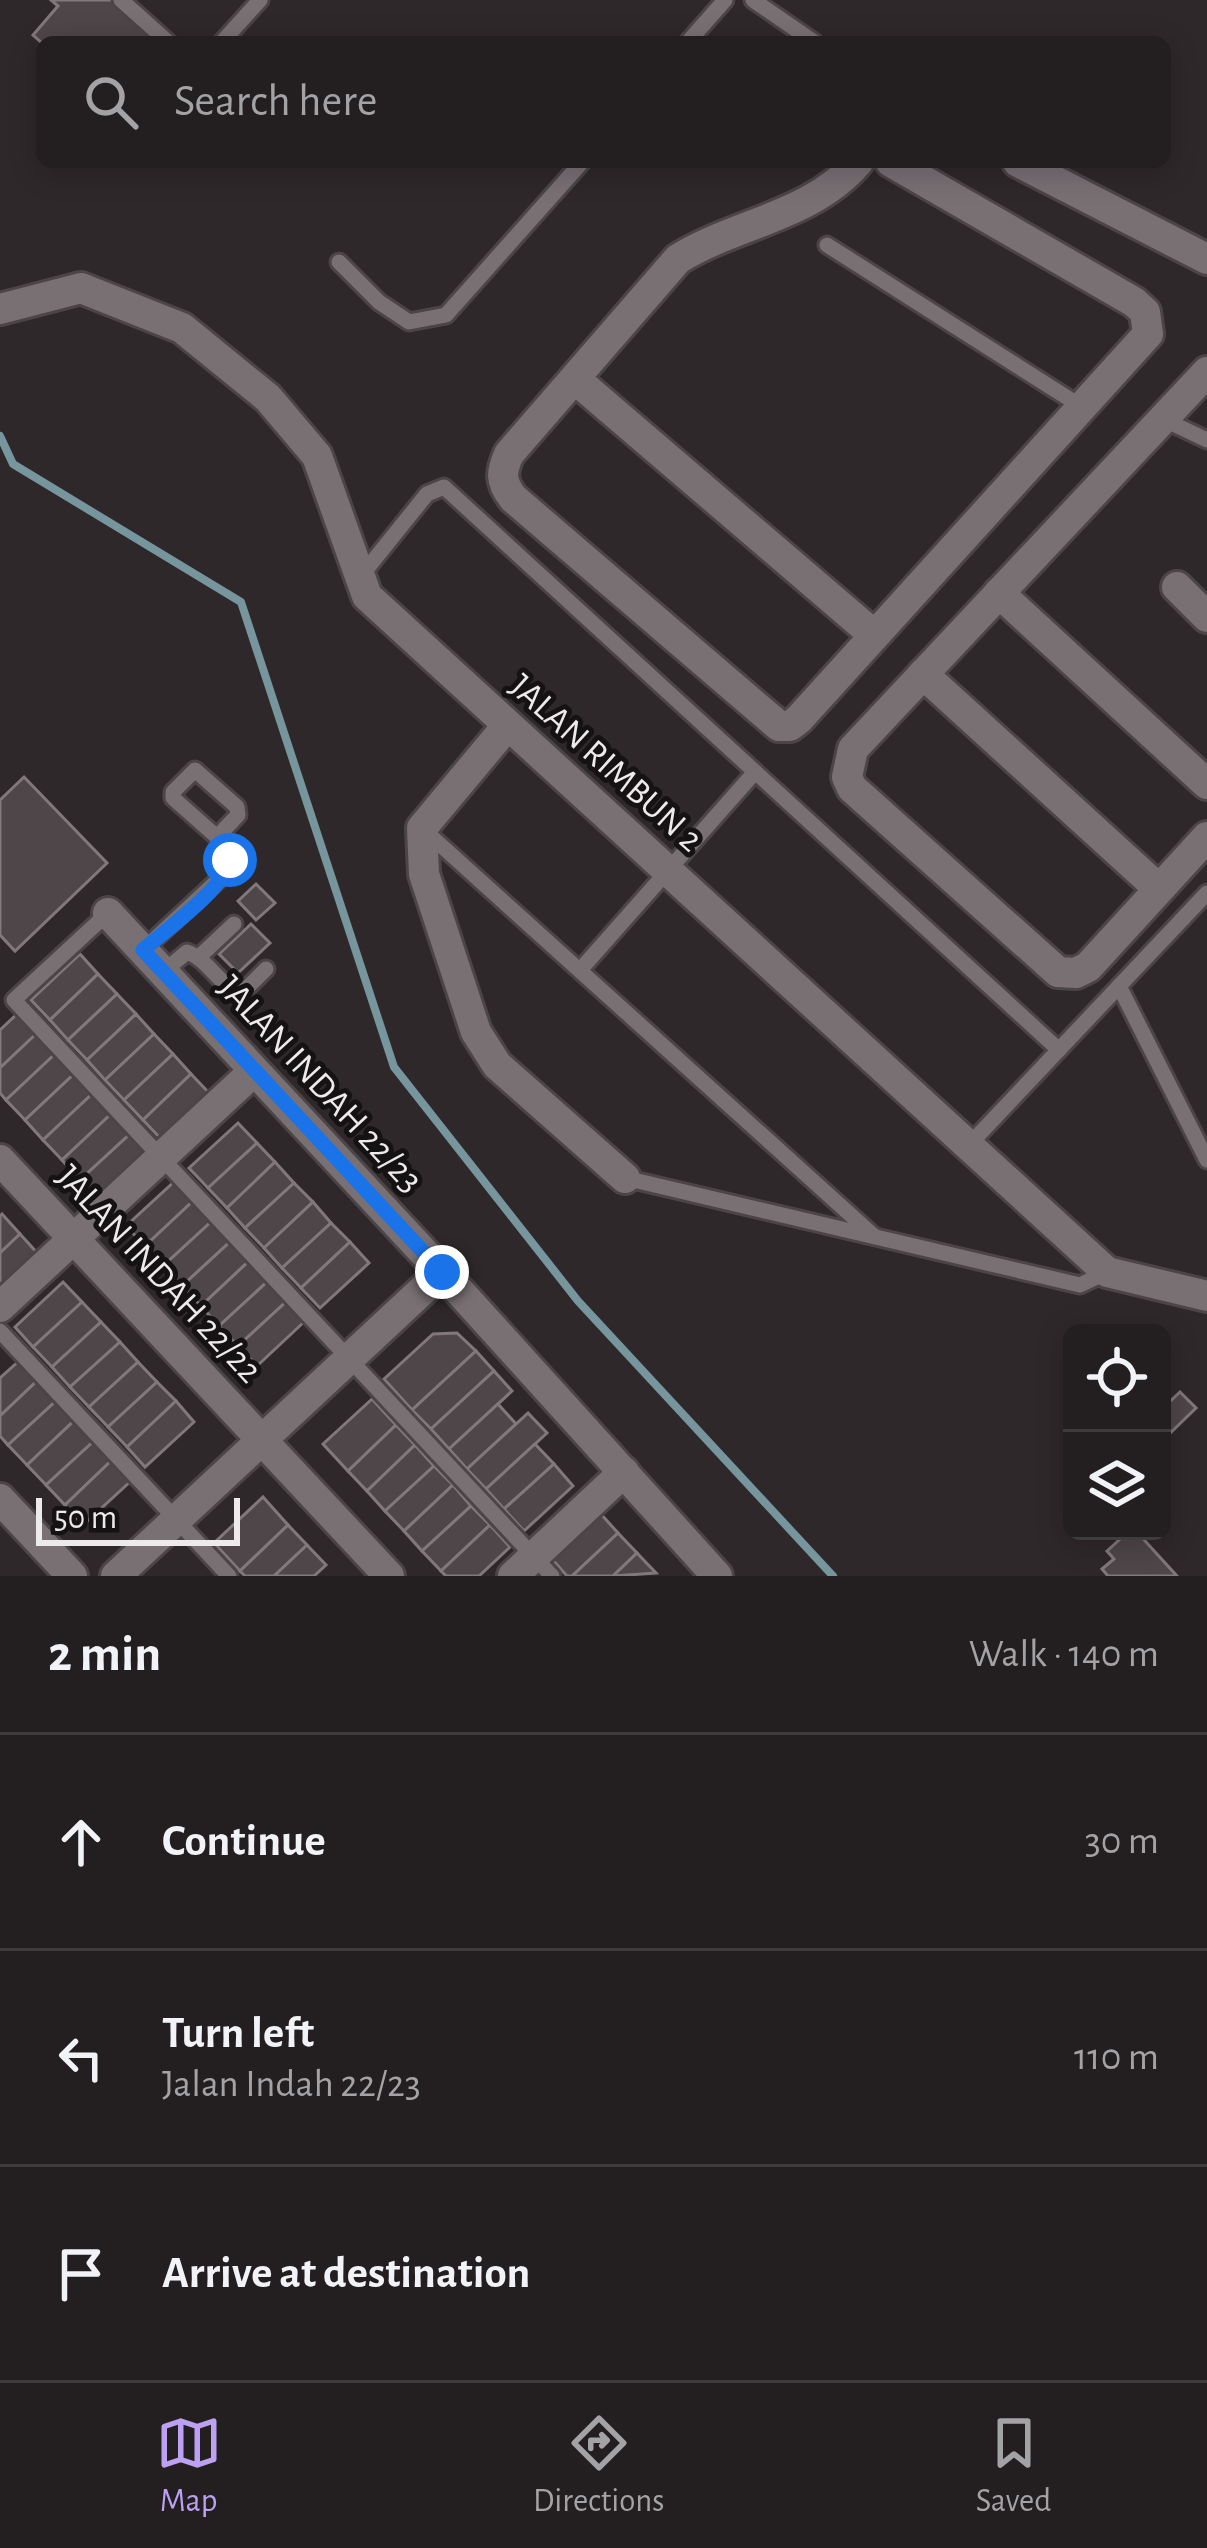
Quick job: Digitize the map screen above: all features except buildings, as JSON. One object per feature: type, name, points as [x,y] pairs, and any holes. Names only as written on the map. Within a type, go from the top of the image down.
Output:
[{"type":"street","points":[[852,168],[830,191],[708,240],[678,260],[509,454],[501,471],[504,486],[778,726],[790,726],[1148,334],[1144,312],[900,168]]},
{"type":"street","points":[[1030,168],[1207,259]]},
{"type":"street","name":"JALAN RIMBUN 2","points":[[0,309],[81,288],[182,328],[268,398],[316,456],[367,596],[1107,1272],[1207,1296]]},
{"type":"street","points":[[1207,372],[853,749],[847,777],[852,788],[1058,972],[1076,973],[1088,967],[1207,837]]},
{"type":"street","points":[[575,379],[874,635]]},
{"type":"street","points":[[1177,587],[1207,617]]},
{"type":"street","points":[[999,593],[1207,784]]},
{"type":"street","points":[[923,674],[1159,889]]},
{"type":"street","points":[[507,726],[422,827],[424,874],[476,1032],[497,1065],[625,1178]]},
{"type":"street","name":"JALAN INDAH 22/23","points":[[108,913],[717,1576]]},
{"type":"street","points":[[0,1307],[253,1072]]},
{"type":"street","name":"JALAN INDAH 22/22","points":[[0,1160],[389,1576]]},
{"type":"street","points":[[116,1576],[442,1272]]},
{"type":"street","points":[[533,1569],[624,1472]]},
{"type":"street","points":[[0,1498],[72,1576]]},
{"type":"lane","points":[[121,0],[161,36]]},
{"type":"lane","points":[[227,36],[260,0]]},
{"type":"lane","points":[[693,36],[725,0]]},
{"type":"lane","points":[[754,0],[805,36]]},
{"type":"lane","points":[[338,262],[379,302],[409,322],[446,314],[577,168]]},
{"type":"lane","points":[[826,244],[1082,407]]},
{"type":"lane","points":[[1163,418],[1207,440]]},
{"type":"lane","points":[[361,576],[427,494],[444,487],[1059,1050]]},
{"type":"lane","points":[[153,961],[229,870],[230,860],[217,837],[173,798],[195,770],[237,807],[238,815],[217,837]]},
{"type":"lane","points":[[581,969],[755,772]]},
{"type":"lane","points":[[422,827],[874,1236]]},
{"type":"lane","points":[[968,1146],[1207,893]]},
{"type":"lane","points":[[108,913],[14,1000],[350,1359],[533,1569]]},
{"type":"lane","points":[[200,957],[234,924]]},
{"type":"lane","points":[[153,961],[187,952],[200,957],[237,991],[266,969]]},
{"type":"lane","points":[[1119,986],[1207,1160]]},
{"type":"lane","points":[[625,1178],[1080,1286],[1107,1272]]},
{"type":"lane","points":[[0,1331],[229,1576]]},
{"type":"waterway","points":[[0,436],[13,464],[241,602],[394,1067],[578,1301],[833,1576]]},
{"type":"route","points":[[230,860],[229,870],[211,890],[143,950],[442,1272]]}]
